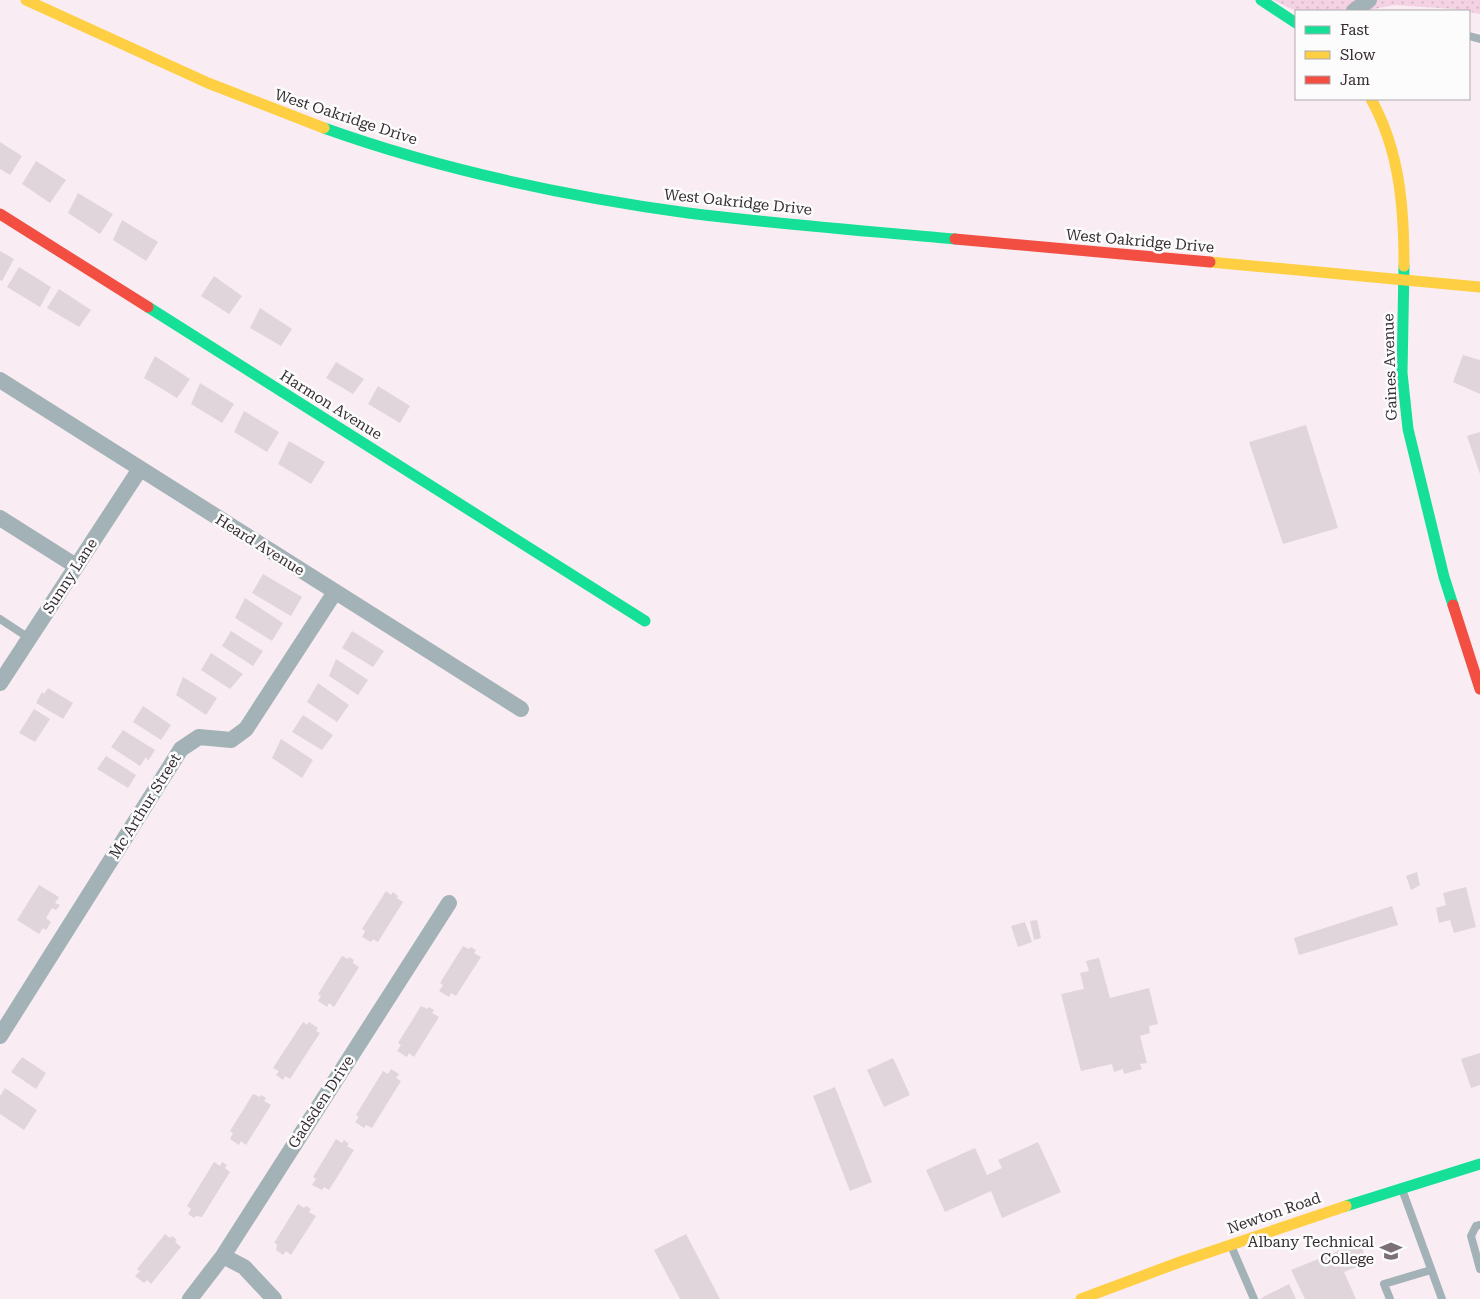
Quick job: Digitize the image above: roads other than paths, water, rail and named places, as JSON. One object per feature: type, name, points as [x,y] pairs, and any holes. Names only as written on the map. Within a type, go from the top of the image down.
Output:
[{"type":"main road","name":"West Oakridge Drive","points":[[26,0],[167,66],[270,109],[378,146],[536,187],[644,207],[748,220],[1480,287]]},
{"type":"main road","points":[[1261,0],[1295,23]]},
{"type":"main road","name":"Gaines Avenue","points":[[1372,100],[1383,121],[1400,176],[1403,211],[1402,373],[1408,430],[1444,577],[1480,689]]},
{"type":"main road","name":"Harmon Avenue","points":[[0,214],[644,622]]},
{"type":"main road","name":"Newton Road","points":[[1081,1299],[1150,1272],[1285,1224],[1480,1164]]},
{"type":"street","points":[[1355,10],[1369,0]]},
{"type":"street","name":"Heard Avenue","points":[[0,380],[521,709]]},
{"type":"street","name":"Sunny Lane","points":[[0,683],[140,469]]},
{"type":"street","points":[[0,518],[76,566]]},
{"type":"street","name":"Mc Arthur Street","points":[[0,1036],[181,749],[199,737],[231,740],[246,729],[335,592]]},
{"type":"street","name":"Gadsden Drive","points":[[190,1299],[223,1256],[448,903]]},
{"type":"street","points":[[223,1256],[244,1267],[274,1299]]},
{"type":"lane","points":[[0,619],[29,638]]},
{"type":"lane","points":[[1402,1188],[1442,1299]]},
{"type":"lane","points":[[1480,1225],[1476,1226],[1471,1236],[1480,1269]]},
{"type":"lane","points":[[1230,1244],[1254,1299]]},
{"type":"lane","points":[[1390,1299],[1384,1284],[1431,1270]]},
{"type":"place","name":"Albany Technical College","points":[[1391,1251]]}]
